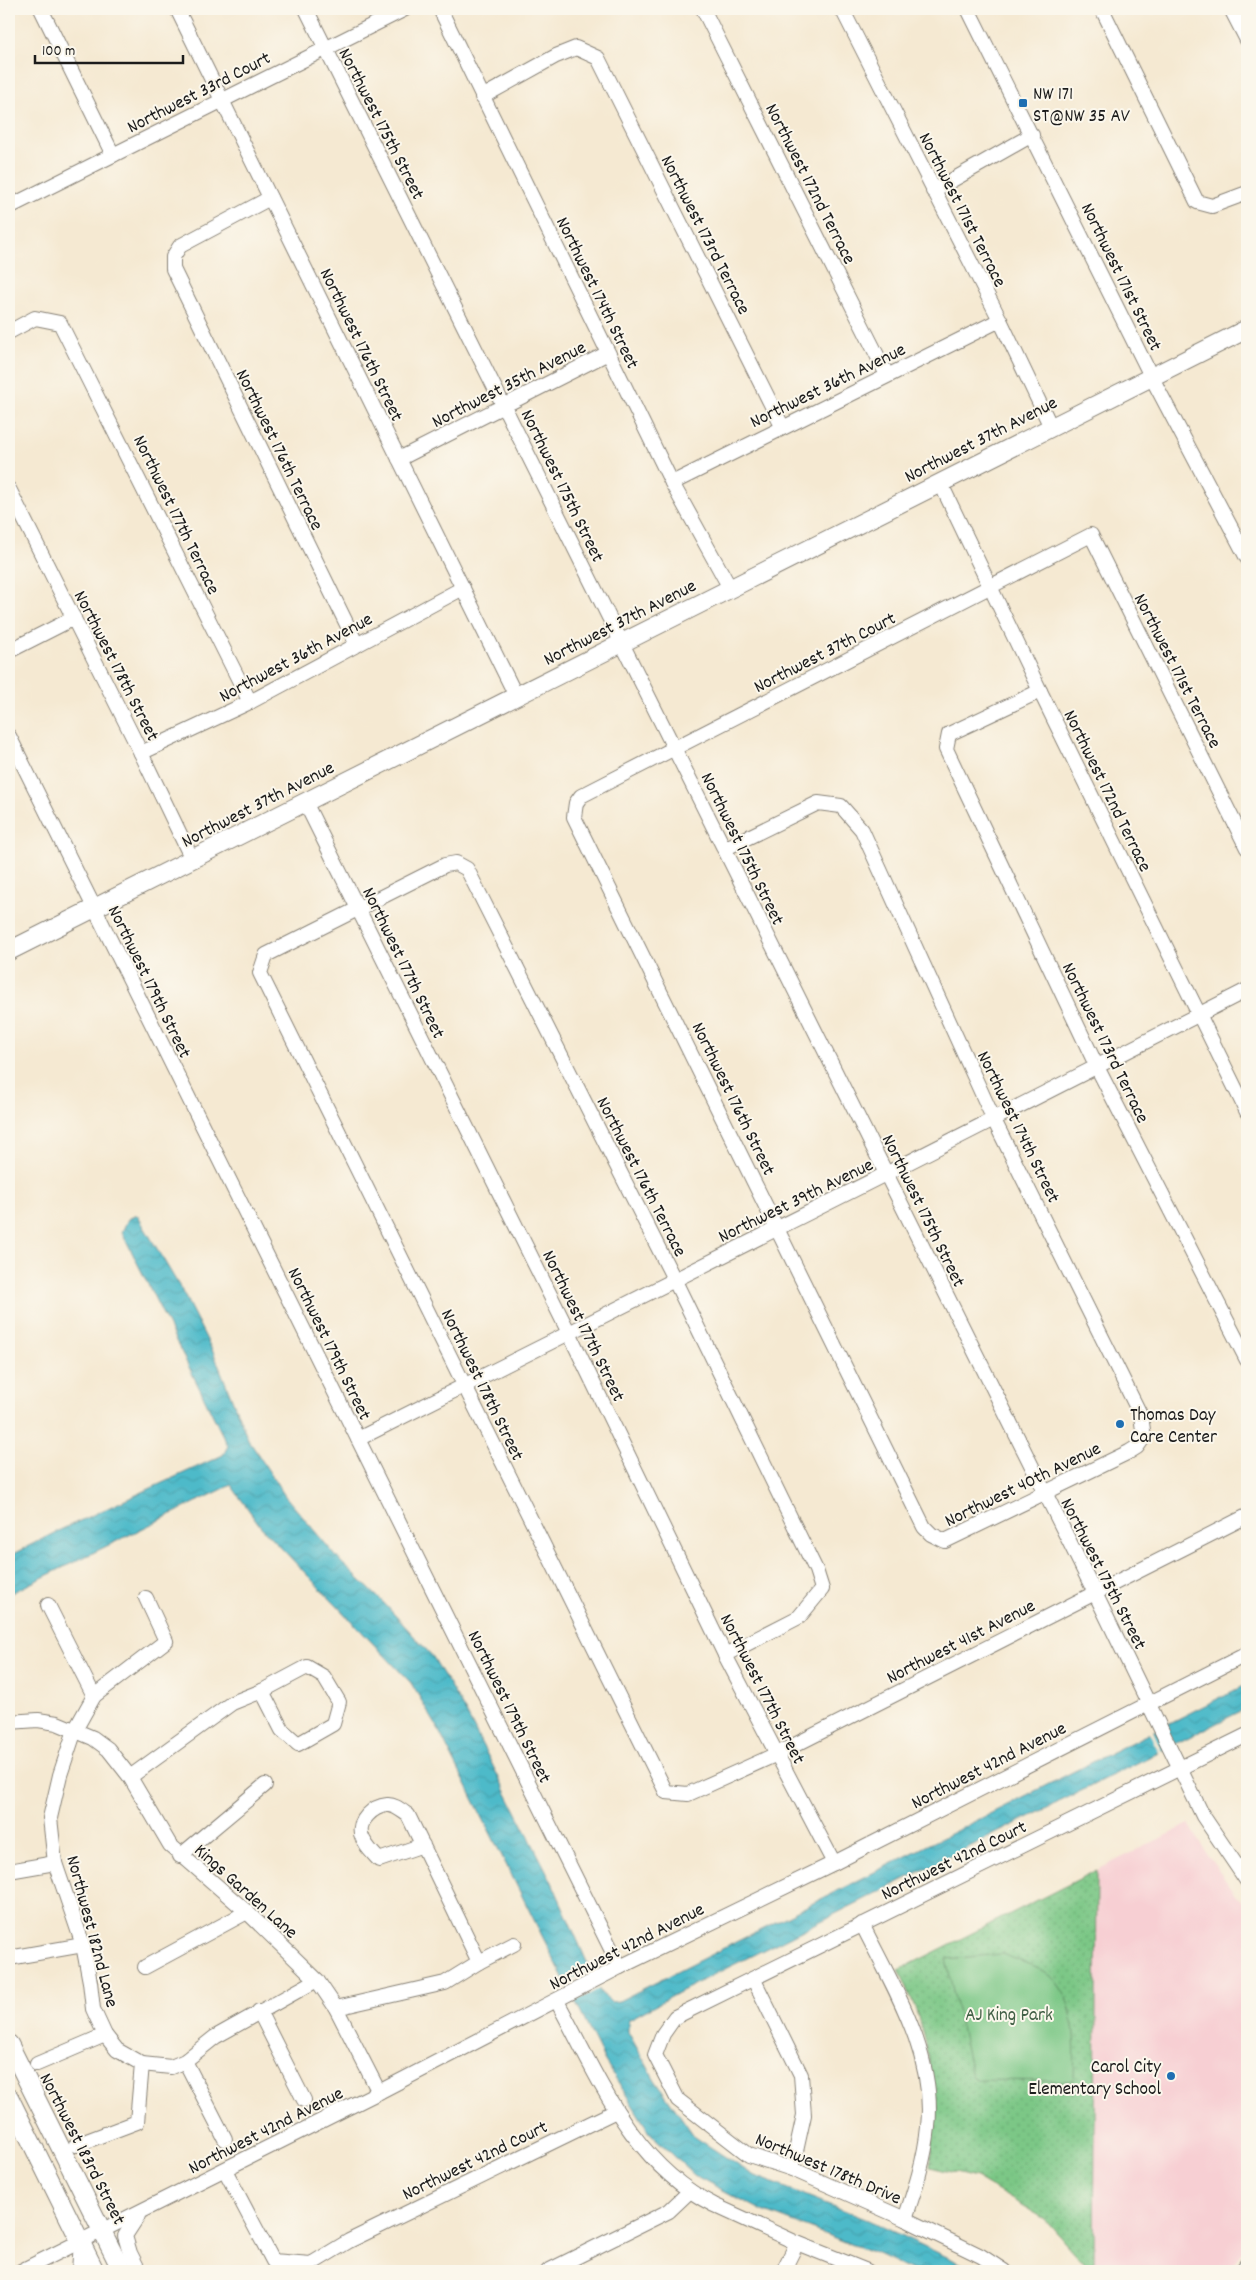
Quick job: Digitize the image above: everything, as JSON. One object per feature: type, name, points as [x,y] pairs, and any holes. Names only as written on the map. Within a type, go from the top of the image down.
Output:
[{"type":"main road","name":"Northwest 37th Avenue","points":[[9,951],[1247,329]]},
{"type":"main road","name":"Northwest 183rd Street","points":[[9,2044],[122,2271]]},
{"type":"main road","points":[[9,2097],[96,2271]]},
{"type":"street","points":[[40,9],[113,155]]},
{"type":"street","name":"Northwest 176th Street","points":[[177,9],[516,696]]},
{"type":"street","name":"Northwest 175th Street","points":[[306,9],[1095,1593],[1202,1816],[1247,1881]]},
{"type":"street","name":"Northwest 33rd Court","points":[[9,207],[222,99],[406,9]]},
{"type":"street","name":"Northwest 174th Street","points":[[440,9],[672,483],[730,588]]},
{"type":"street","name":"Northwest 172nd Terrace","points":[[703,9],[887,375]]},
{"type":"street","name":"Northwest 171st Terrace","points":[[842,9],[1000,320],[1051,427]]},
{"type":"street","name":"Northwest 171st Street","points":[[968,9],[1151,376],[1247,558]]},
{"type":"street","points":[[1102,9],[1180,163],[1197,202],[1212,206],[1247,193]]},
{"type":"street","points":[[1231,9],[1247,40]]},
{"type":"street","name":"Northwest 173rd Terrace","points":[[482,97],[556,56],[576,48],[598,58],[782,426]]},
{"type":"street","points":[[933,191],[1032,135]]},
{"type":"street","name":"Northwest 176th Terrace","points":[[270,198],[180,246],[173,257],[172,269],[357,645]]},
{"type":"street","name":"Northwest 177th Terrace","points":[[9,332],[35,318],[60,323],[250,702]]},
{"type":"street","name":"Northwest 36th Avenue","points":[[672,483],[782,426],[1000,320]]},
{"type":"street","name":"Northwest 35th Avenue","points":[[399,459],[608,353]]},
{"type":"street","name":"Northwest 172nd Terrace","points":[[940,482],[1040,692],[1247,1112]]},
{"type":"street","name":"Northwest 178th Street","points":[[9,489],[142,753],[192,859]]},
{"type":"street","name":"Northwest 171st Terrace","points":[[1091,535],[1247,848]]},
{"type":"street","name":"Northwest 37th Court","points":[[576,803],[581,796],[1091,535]]},
{"type":"street","name":"Northwest 36th Avenue","points":[[142,753],[250,702],[463,588]]},
{"type":"street","points":[[9,651],[74,618]]},
{"type":"street","name":"Northwest 173rd Terrace","points":[[1040,692],[949,734],[946,748],[1098,1067],[1244,1354]]},
{"type":"street","name":"Northwest 179th Street","points":[[9,736],[620,1967]]},
{"type":"street","name":"Northwest 177th Street","points":[[305,802],[569,1334],[725,1655],[834,1863]]},
{"type":"street","name":"Northwest 176th Street","points":[[576,803],[574,817],[924,1526],[938,1540]]},
{"type":"street","name":"Northwest 174th Street","points":[[724,850],[818,803],[841,806],[862,830],[994,1120],[1141,1416],[1144,1437]]},
{"type":"street","name":"Northwest 176th Terrace","points":[[357,908],[445,865],[456,863],[467,869],[784,1500],[816,1570],[822,1589],[799,1617],[725,1655]]},
{"type":"street","name":"Northwest 178th Street","points":[[357,908],[266,955],[260,972],[666,1792],[688,1794]]},
{"type":"street","name":"Northwest 39th Avenue","points":[[358,1439],[778,1227],[886,1175],[1247,990]]},
{"type":"street","name":"Northwest 40th Avenue","points":[[938,1540],[952,1540],[1045,1495],[1129,1452],[1137,1447],[1144,1437]]},
{"type":"street","name":"Northwest 41st Avenue","points":[[688,1794],[776,1754],[1247,1516]]},
{"type":"street","points":[[48,1605],[94,1696],[166,1641],[146,1598]]},
{"type":"street","name":"Northwest 42nd Avenue","points":[[21,2271],[379,2092],[558,2001],[620,1967],[834,1863],[1247,1654]]},
{"type":"street","points":[[130,1778],[232,1703],[262,1691],[307,1667],[324,1677],[340,1702],[333,1724],[298,1744],[282,1730],[262,1691]]},
{"type":"street","name":"Northwest 182nd Lane","points":[[94,1696],[75,1730],[60,1775],[50,1818],[55,1863],[82,1946],[90,1982],[92,2009],[105,2035],[117,2050],[142,2064]]},
{"type":"street","name":"Kings Garden Lane","points":[[9,1722],[38,1720],[57,1723],[93,1738],[108,1749],[130,1778],[170,1845],[180,1856],[248,1912],[317,1980],[336,2008],[379,2092]]},
{"type":"street","name":"Northwest 42nd Court","points":[[675,2017],[754,1980],[1177,1763],[1247,1735]]},
{"type":"street","points":[[180,1856],[265,1785]]},
{"type":"street","points":[[423,1845],[379,1860],[365,1845],[361,1833],[363,1820],[372,1810],[387,1805],[398,1808],[408,1815],[423,1845],[479,1962]]},
{"type":"street","points":[[9,1871],[55,1863]]},
{"type":"street","points":[[145,1967],[248,1912]]},
{"type":"street","points":[[862,1924],[917,2040],[927,2082],[928,2126],[920,2173],[905,2219]]},
{"type":"street","points":[[336,2008],[445,1983],[479,1962],[514,1944]]},
{"type":"street","points":[[9,1958],[82,1946]]},
{"type":"street","points":[[76,2145],[137,2122],[142,2064],[171,2068],[185,2061],[215,2037],[317,1980]]},
{"type":"street","points":[[754,1980],[801,2075],[804,2115],[792,2169]]},
{"type":"street","points":[[558,2001],[616,2111],[642,2148],[669,2176],[714,2205],[797,2243],[867,2271]]},
{"type":"street","points":[[259,2011],[304,2100]]},
{"type":"street","name":"Northwest 178th Drive","points":[[675,2017],[663,2034],[655,2055],[678,2100],[749,2155],[792,2169],[905,2219],[982,2256],[1004,2271]]},
{"type":"street","points":[[37,2064],[105,2035]]},
{"type":"street","points":[[185,2061],[225,2139]]},
{"type":"street","name":"Northwest 42nd Court","points":[[225,2170],[273,2261],[311,2264],[349,2241],[616,2111]]},
{"type":"street","points":[[548,2271],[669,2211],[690,2191]]},
{"type":"street","points":[[139,2271],[130,2253],[125,2236],[141,2212]]},
{"type":"street","points":[[79,2271],[81,2242]]},
{"type":"street","points":[[783,2271],[797,2243]]},
{"type":"street","points":[[1242,2271],[1247,2264]]},
{"type":"shaded area","name":"Carol City Elementary School","points":[[1189,1824],[1208,1856],[1236,1895],[1247,1906],[1247,2246],[1229,2271],[1094,2271],[1097,1870]]},
{"type":"green space","name":"AJ King Park","points":[[1097,1870],[1094,2271],[1091,2271],[1045,2219],[976,2178],[930,2167],[932,2090],[929,2066],[919,2019],[899,1970]]},
{"type":"green space","points":[[1002,1954],[1039,1968],[1052,1977],[1061,1989],[1068,2003],[1072,2018],[1075,2050],[1074,2081],[977,2080],[972,2077],[946,1959]]},
{"type":"water","points":[[137,1215],[181,1289],[214,1354],[248,1439],[285,1496],[341,1562],[383,1602],[433,1657],[466,1713],[552,1882],[600,1992],[611,2002],[619,2001],[1247,1684],[1247,1708],[681,1991],[628,2020],[628,2032],[655,2080],[695,2137],[753,2175],[868,2220],[977,2271],[913,2271],[880,2255],[763,2211],[694,2175],[650,2133],[605,2061],[436,1725],[411,1683],[261,1527],[231,1485],[9,1594],[9,1556],[60,1530],[223,1455],[228,1446],[122,1232],[128,1219]]},
{"type":"pier","points":[[1152,1729],[1163,1753],[1160,1754],[1149,1732],[1142,1734]]},
{"type":"pier","points":[[592,1969],[601,1988],[574,2002],[565,1983]]},
{"type":"place","name":"NW 171 ST@NW 35 AV","points":[[1023,103]]},
{"type":"place","name":"Thomas Day Care Center","points":[[1120,1424]]},
{"type":"place","name":"Carol City Elementary School","points":[[1171,2076]]}]
